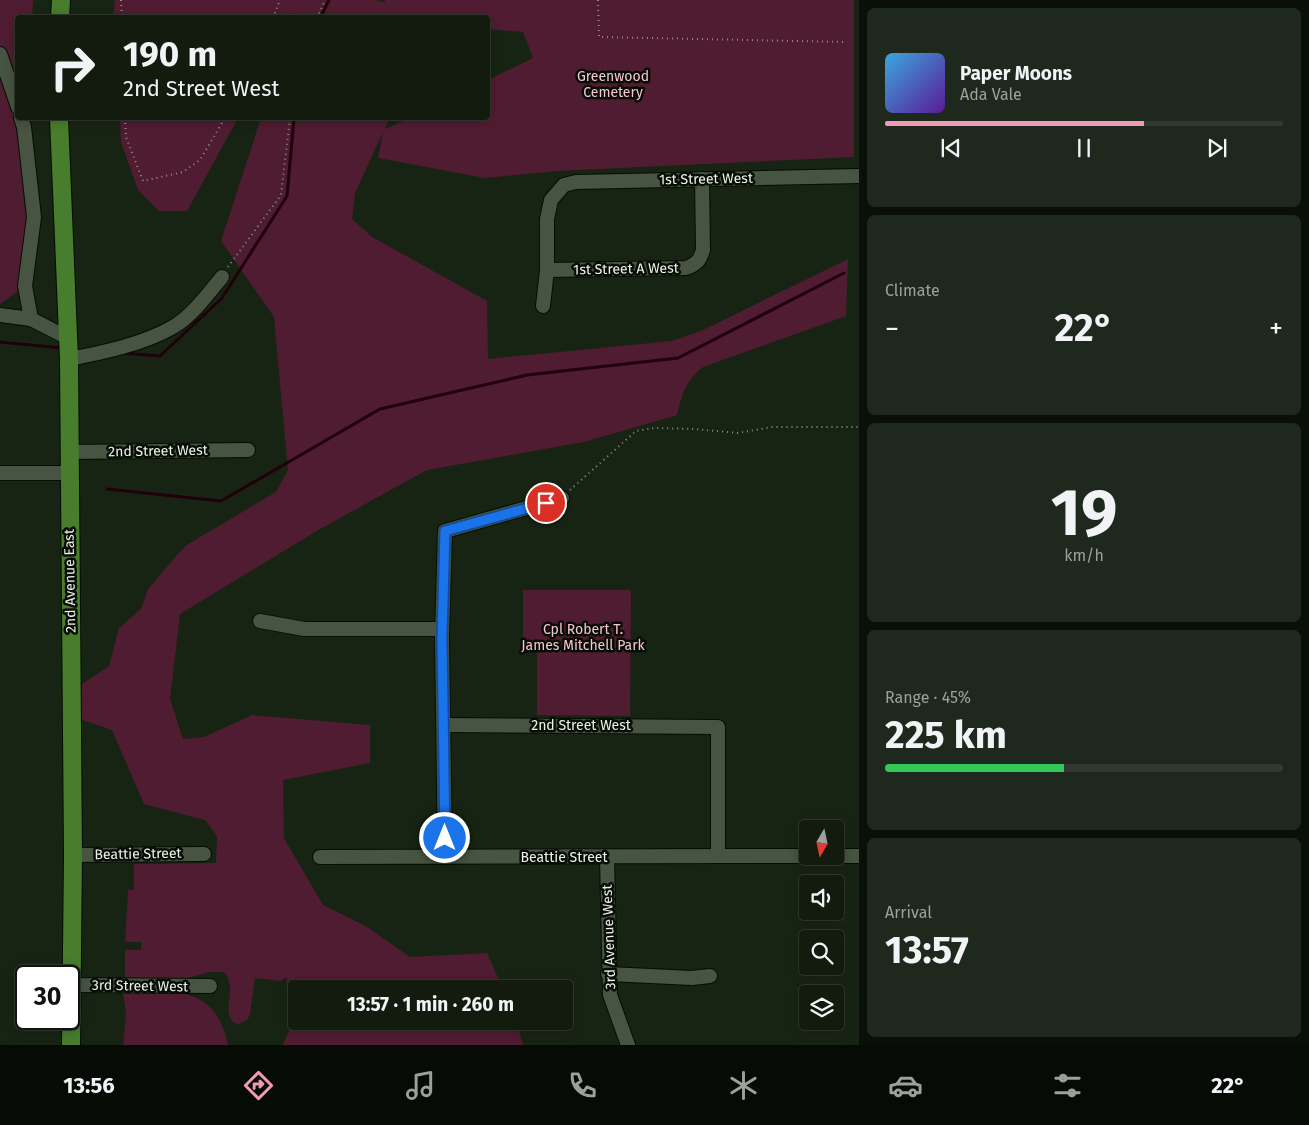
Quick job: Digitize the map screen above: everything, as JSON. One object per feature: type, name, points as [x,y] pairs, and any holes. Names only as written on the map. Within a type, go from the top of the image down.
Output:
[{"type":"main road","points":[[60,15],[61,0]]},
{"type":"main road","name":"2nd Avenue East","points":[[59,120],[69,359],[72,965]]},
{"type":"main road","name":"2nd Avenue East","points":[[71,1030],[71,1045]]},
{"type":"street","points":[[0,54],[15,98]]},
{"type":"street","points":[[22,120],[34,217],[25,286],[31,319]]},
{"type":"street","name":"1st Street West","points":[[547,270],[547,219],[551,200],[564,185],[576,182],[859,176]]},
{"type":"street","name":"1st Street A West","points":[[547,270],[686,268],[695,265],[703,250],[702,179]]},
{"type":"street","points":[[543,306],[547,270]]},
{"type":"street","points":[[69,359],[118,349],[173,327],[205,297],[222,277]]},
{"type":"street","points":[[0,315],[31,319],[68,338]]},
{"type":"street","name":"2nd Street West","points":[[69,452],[248,450]]},
{"type":"street","points":[[0,473],[69,473]]},
{"type":"street","points":[[445,857],[442,629],[445,531],[562,498]]},
{"type":"street","points":[[260,621],[304,629],[442,629]]},
{"type":"street","name":"2nd Street West","points":[[444,725],[718,727],[718,856]]},
{"type":"street","name":"Beattie Street","points":[[73,855],[204,854]]},
{"type":"street","name":"Beattie Street","points":[[320,857],[799,856]]},
{"type":"street","points":[[844,856],[859,856]]},
{"type":"street","name":"3rd Avenue West","points":[[607,857],[608,974],[612,1004],[628,1045]]},
{"type":"street","points":[[608,974],[692,978],[710,976]]},
{"type":"street","name":"3rd Street West","points":[[80,985],[210,986]]},
{"type":"path","points":[[121,0],[122,15]]},
{"type":"path","points":[[274,15],[280,0]]},
{"type":"path","points":[[318,15],[325,0]]},
{"type":"path","points":[[598,0],[599,37],[846,42]]},
{"type":"path","points":[[125,120],[126,137],[143,181],[183,172],[200,160],[223,120]]},
{"type":"path","points":[[222,277],[281,195],[290,120]]},
{"type":"path","points":[[562,498],[636,431],[654,428],[695,428],[738,433],[772,427],[859,427]]},
{"type":"green space","points":[[0,0],[33,0],[32,15],[15,15],[15,120],[29,120],[25,286],[0,304]]},
{"type":"green space","name":"Greenwood Cemetery","points":[[115,0],[376,0],[386,3],[384,0],[854,0],[854,157],[556,171],[485,178],[378,158],[383,132],[355,193],[352,219],[372,237],[487,301],[488,359],[672,341],[703,330],[848,259],[846,316],[703,367],[689,382],[677,415],[584,442],[427,470],[320,529],[180,614],[170,699],[183,739],[204,737],[252,715],[370,725],[370,763],[283,780],[284,838],[323,905],[367,927],[410,957],[487,953],[499,980],[288,980],[288,992],[286,977],[281,981],[255,978],[250,1014],[248,1019],[239,1024],[234,1023],[230,1017],[230,985],[224,972],[209,972],[181,980],[125,981],[125,950],[141,950],[141,942],[125,942],[128,890],[134,890],[134,864],[216,863],[217,836],[205,820],[144,804],[112,730],[80,719],[82,684],[109,666],[119,628],[141,609],[148,589],[185,546],[276,492],[288,470],[274,317],[221,241],[260,120],[388,120],[385,129],[405,120],[490,120],[490,79],[533,58],[523,32],[490,29],[490,15],[295,15],[296,11],[294,15],[113,15]]},
{"type":"green space","points":[[120,120],[237,120],[187,211],[159,211],[138,190],[121,142]]},
{"type":"green space","name":"Cpl Robert T. James Mitchell Park","points":[[523,590],[631,590],[630,716],[537,715],[537,650],[523,650]]},
{"type":"green space","points":[[164,991],[189,995],[207,1004],[220,1021],[228,1045],[123,1045],[126,1015],[123,992]]},
{"type":"green space","points":[[289,1030],[519,1030],[523,1045],[283,1045]]},
{"type":"waterway","points":[[322,15],[329,0]]},
{"type":"waterway","points":[[123,353],[160,356],[222,298],[287,196],[294,120]]},
{"type":"waterway","points":[[107,489],[221,501],[380,409],[527,375],[678,358],[844,273]]},
{"type":"waterway","points":[[0,342],[62,348]]},
{"type":"route","points":[[445,838],[442,637],[445,531],[546,503]]}]
